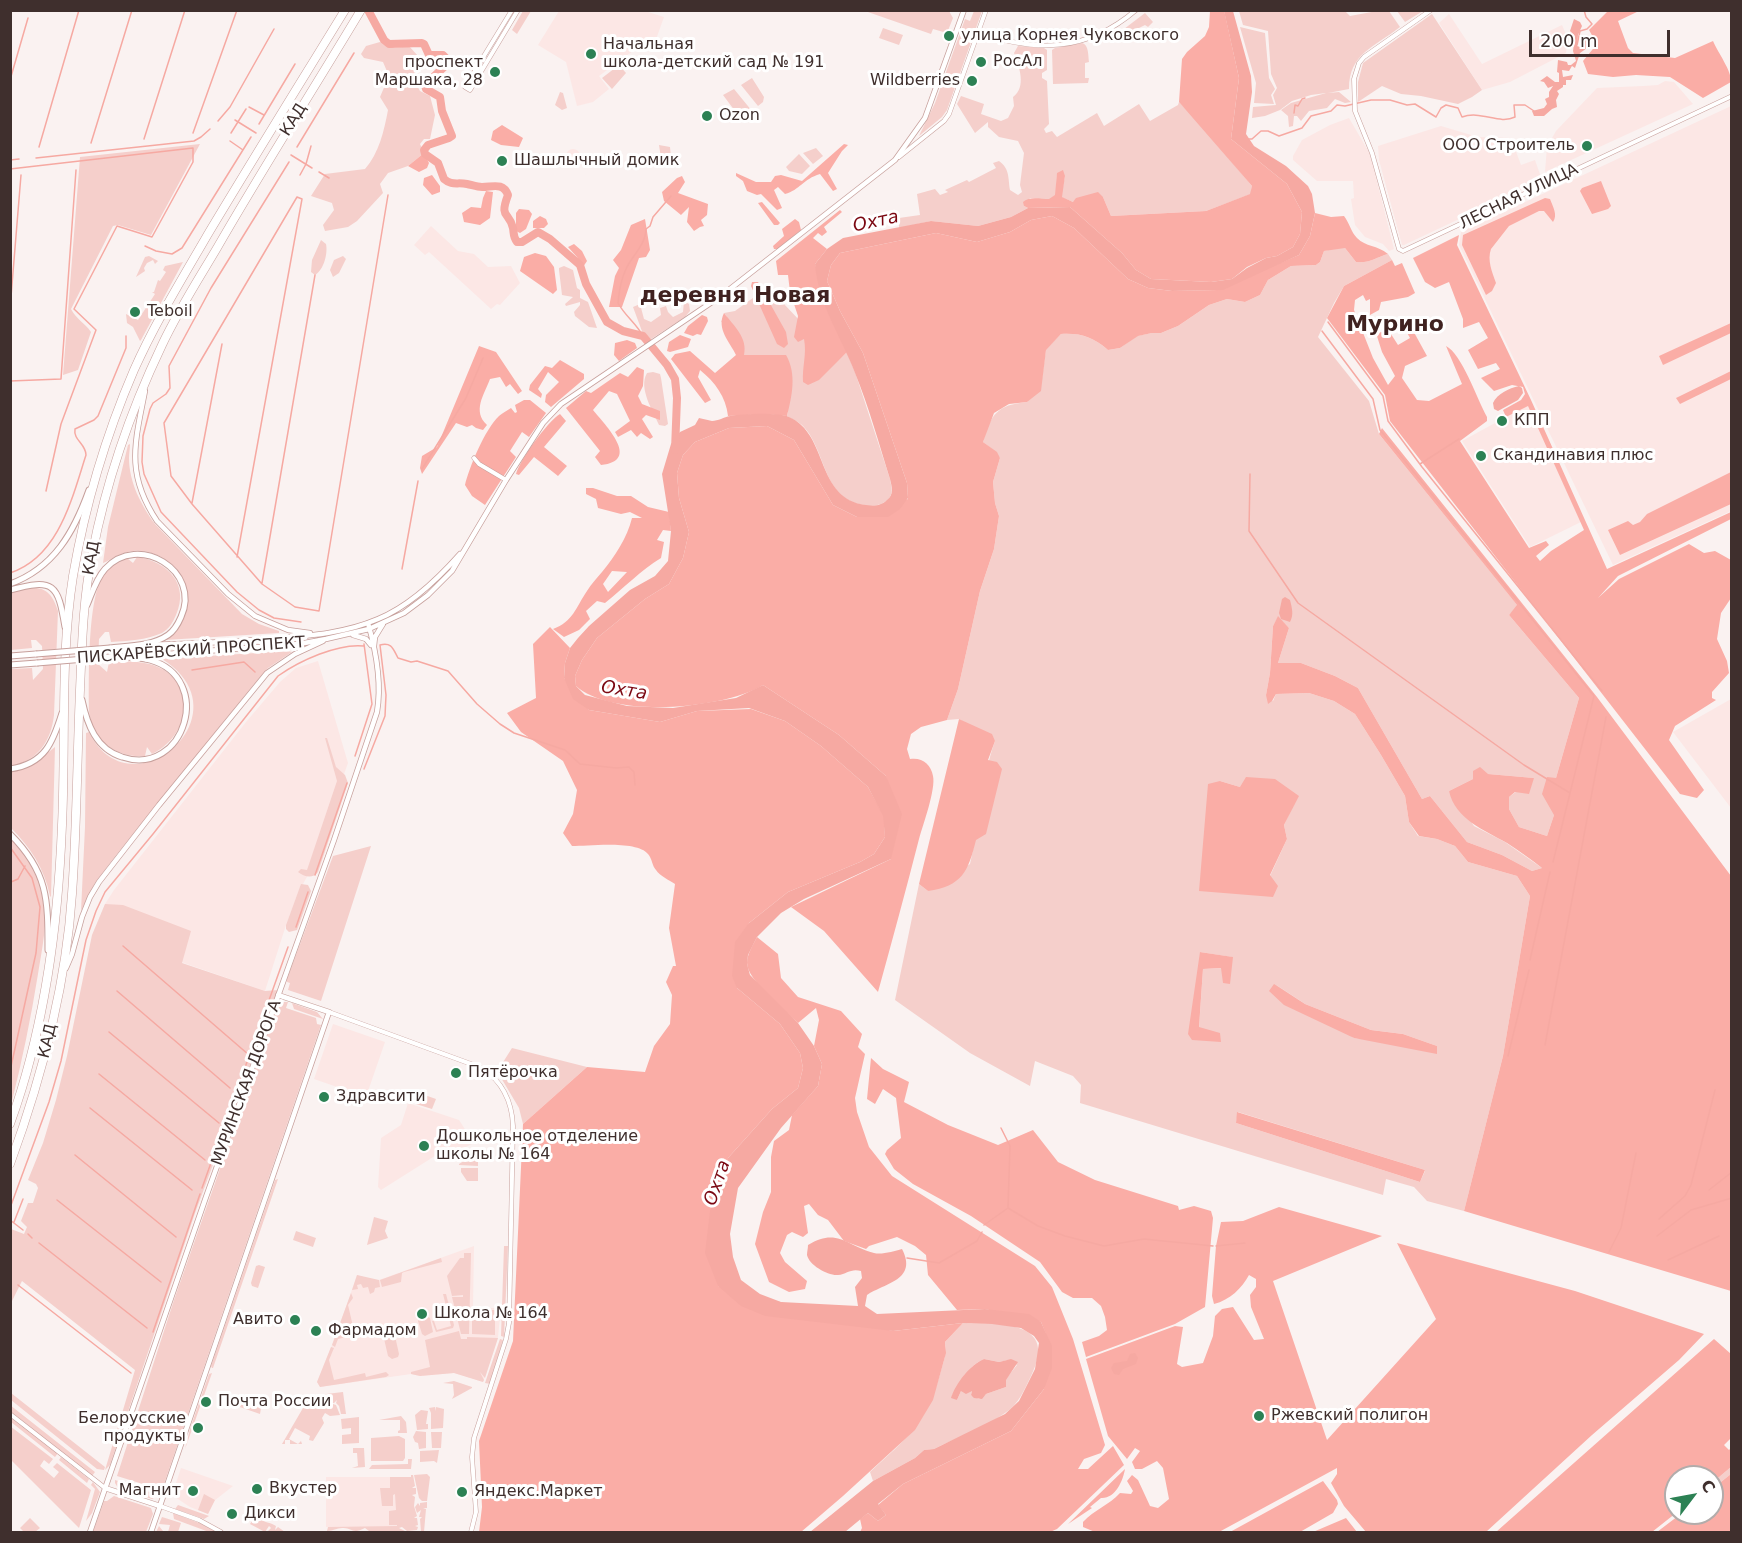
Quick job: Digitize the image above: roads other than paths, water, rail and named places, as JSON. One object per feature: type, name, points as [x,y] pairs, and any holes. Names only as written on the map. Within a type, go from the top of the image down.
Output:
[{"type":"highway","name":"КАД","points":[[10,1164],[46,1054],[62,976],[72,897],[82,615],[91,557],[108,486],[131,417],[181,309],[361,10]]},
{"type":"highway","name":"КАД","points":[[10,1124],[33,1052],[48,971],[58,896],[67,635],[73,578],[81,534],[109,439],[135,370],[168,302],[343,12]]},
{"type":"main road","points":[[10,584],[24,579],[44,566],[62,547],[81,512],[109,439]]},
{"type":"main road","points":[[82,615],[99,576],[111,563],[132,555],[151,556],[163,561],[180,578],[186,600],[184,611],[176,628],[170,634],[140,645]]},
{"type":"main road","points":[[10,590],[40,583],[54,590],[62,605],[67,635]]},
{"type":"main road","name":"ПИСКАРЁВСКИЙ ПРОСПЕКТ","points":[[10,656],[140,645]]},
{"type":"main road","points":[[80,689],[88,723],[103,747],[119,757],[130,760],[150,758],[160,754],[175,741],[185,726],[187,706],[184,690],[173,674],[163,666],[150,660],[131,657]]},
{"type":"main road","name":"ПИСКАРЁВСКИЙ ПРОСПЕКТ","points":[[10,665],[131,657]]},
{"type":"main road","points":[[10,769],[30,764],[47,750],[54,740],[64,709]]},
{"type":"main road","points":[[10,834],[34,862],[45,889],[48,913],[48,971]]},
{"type":"street","points":[[512,10],[465,87],[470,90],[519,10]]},
{"type":"street","points":[[895,160],[915,133],[928,110],[964,10]]},
{"type":"street","points":[[369,629],[404,613],[428,595],[452,571],[543,423],[561,404],[721,296],[947,117],[986,10]]},
{"type":"street","points":[[978,32],[1014,44],[1049,46],[1086,40],[1110,28],[1136,10]]},
{"type":"street","name":"ЛЕСНАЯ УЛИЦА","points":[[1431,10],[1364,57],[1359,63],[1354,79],[1355,111],[1372,153],[1399,249],[1403,251],[1731,96]]},
{"type":"street","points":[[147,380],[136,432],[134,461],[149,509],[169,533],[241,606],[267,622],[288,630],[316,635]]},
{"type":"street","points":[[474,458],[479,464],[506,480]]},
{"type":"street","points":[[368,623],[412,599],[464,550]]},
{"type":"street","name":"ПИСКАРЁВСКИЙ ПРОСПЕКТ","points":[[140,645],[203,644],[316,635],[368,623]]},
{"type":"street","name":"МУРИНСКАЯ ДОРОГА","points":[[90,1533],[377,712],[379,685],[368,623]]},
{"type":"street","points":[[374,650],[375,637],[383,624]]},
{"type":"street","name":"ПИСКАРЁВСКИЙ ПРОСПЕКТ","points":[[131,657],[299,644],[350,635],[369,629]]},
{"type":"street","points":[[350,635],[366,639],[374,650]]},
{"type":"street","points":[[62,976],[72,954],[90,897],[146,822],[267,672],[295,654],[326,639]]},
{"type":"street","points":[[278,995],[482,1068],[502,1086],[511,1106],[513,1126],[509,1323],[474,1438],[472,1457],[476,1512],[471,1533]]},
{"type":"street","points":[[151,1533],[329,1012]]},
{"type":"street","points":[[10,1414],[105,1488],[199,1520],[221,1533]]},
{"type":"waterway","points":[[39,147],[79,10]]},
{"type":"waterway","points":[[91,143],[132,10]]},
{"type":"waterway","points":[[144,139],[185,10]]},
{"type":"waterway","points":[[193,133],[237,10]]},
{"type":"waterway","points":[[368,10],[384,40],[389,44],[422,43],[429,55],[443,55],[446,58],[444,67],[425,85],[426,89],[440,97],[442,111],[452,136],[428,145],[424,150],[425,154],[438,163],[444,179],[452,183],[503,188],[508,195],[505,212],[517,242],[522,242],[538,232],[550,239],[580,265],[586,284],[607,322],[623,331],[643,336],[667,365],[675,379],[677,398],[675,450]]},
{"type":"waterway","points":[[1577,45],[1580,31],[1592,24],[1584,10]]},
{"type":"waterway","points":[[10,80],[28,18]]},
{"type":"waterway","points":[[218,121],[230,107],[274,29]]},
{"type":"waterway","points":[[297,147],[354,53]]},
{"type":"waterway","points":[[259,124],[295,64]]},
{"type":"waterway","points":[[1294,113],[1295,105],[1298,106],[1305,98]]},
{"type":"waterway","points":[[1249,139],[1261,131],[1268,131],[1279,136],[1302,128],[1311,116],[1331,111],[1337,105],[1345,106],[1371,100],[1415,104],[1436,117],[1441,108],[1446,105],[1458,108],[1462,117],[1476,115],[1509,119],[1515,117],[1514,105],[1525,105],[1534,111]]},
{"type":"waterway","points":[[249,107],[264,115]]},
{"type":"waterway","points":[[231,133],[246,109]]},
{"type":"waterway","points":[[235,120],[256,133]]},
{"type":"waterway","points":[[36,158],[194,141],[210,129]]},
{"type":"waterway","points":[[145,246],[172,254],[182,248],[251,137]]},
{"type":"waterway","points":[[230,141],[243,150]]},
{"type":"waterway","points":[[300,175],[311,146]]},
{"type":"waterway","points":[[10,169],[193,148],[193,162],[152,237],[117,226],[74,309],[96,330],[61,424],[46,491]]},
{"type":"waterway","points":[[291,155],[312,168]]},
{"type":"waterway","points":[[10,160],[19,159]]},
{"type":"waterway","points":[[289,162],[211,288],[169,366],[170,388],[166,394],[153,403],[150,409],[143,436],[142,462],[144,474],[161,512],[237,592],[259,610],[274,618],[301,622]]},
{"type":"waterway","points":[[10,381],[61,379],[76,170]]},
{"type":"waterway","points":[[319,172],[329,178]]},
{"type":"waterway","points":[[10,309],[21,175]]},
{"type":"waterway","points":[[237,557],[302,199],[297,197],[164,423],[171,476],[192,504],[262,584],[295,607],[319,611],[388,195]]},
{"type":"waterway","points":[[643,336],[618,303],[620,286],[626,269],[644,240],[646,229],[671,196]]},
{"type":"waterway","points":[[262,583],[315,275]]},
{"type":"waterway","points":[[1328,322],[1383,396],[1388,421],[1422,467],[1602,691]]},
{"type":"waterway","points":[[1322,331],[1373,399],[1380,430],[1594,696],[1553,862]]},
{"type":"waterway","points":[[10,573],[27,565],[41,554],[61,524],[86,455],[76,436],[75,429],[98,416],[126,348],[126,336]]},
{"type":"waterway","points":[[192,503],[222,344]]},
{"type":"waterway","points":[[422,469],[466,398],[483,358]]},
{"type":"waterway","points":[[1420,464],[1459,439]]},
{"type":"waterway","points":[[1250,474],[1249,531],[1298,603],[1524,765],[1570,793]]},
{"type":"waterway","points":[[402,569],[418,481]]},
{"type":"waterway","points":[[355,756],[372,704],[364,644]]},
{"type":"waterway","points":[[364,769],[385,716],[386,695],[380,645],[387,644],[392,647],[398,658],[411,662],[417,661],[448,671],[477,704],[514,733],[565,750],[580,764],[629,767],[634,772],[635,785]]},
{"type":"waterway","points":[[10,1208],[49,1102],[61,1061],[86,940],[105,892],[278,676],[319,654],[343,647],[364,646]]},
{"type":"waterway","points":[[192,670],[244,662],[255,672]]},
{"type":"waterway","points":[[1545,1045],[1606,717]]},
{"type":"waterway","points":[[315,875],[347,783]]},
{"type":"waterway","points":[[10,847],[32,878],[40,907],[36,953],[10,1071]]},
{"type":"waterway","points":[[11,882],[18,879],[25,866]]},
{"type":"waterway","points":[[1530,960],[1550,872]]},
{"type":"waterway","points":[[10,881],[10,895]]},
{"type":"waterway","points":[[296,927],[308,892]]},
{"type":"waterway","points":[[123,946],[249,1055]]},
{"type":"waterway","points":[[202,1188],[288,947]]},
{"type":"waterway","points":[[1508,1056],[1529,970]]},
{"type":"waterway","points":[[117,991],[230,1088]]},
{"type":"waterway","points":[[109,1032],[219,1123]]},
{"type":"waterway","points":[[99,1074],[205,1160]]},
{"type":"waterway","points":[[1659,1219],[1685,1196],[1691,1185],[1715,1090]]},
{"type":"waterway","points":[[90,1108],[192,1190]]},
{"type":"waterway","points":[[1001,1128],[1010,1146],[1008,1207]]},
{"type":"waterway","points":[[1609,1252],[1621,1228],[1636,1153]]},
{"type":"waterway","points":[[75,1155],[176,1237]]},
{"type":"waterway","points":[[1709,1190],[1732,1172]]},
{"type":"waterway","points":[[153,1332],[200,1194]]},
{"type":"waterway","points":[[1657,1236],[1691,1210],[1732,1198]]},
{"type":"waterway","points":[[14,1222],[23,1199]]},
{"type":"waterway","points":[[57,1200],[161,1282]]},
{"type":"waterway","points":[[984,1225],[1008,1208],[1038,1226],[1104,1246],[1144,1239],[1213,1246]]},
{"type":"waterway","points":[[10,1220],[23,1230]]},
{"type":"waterway","points":[[907,1258],[939,1263],[977,1241],[982,1232]]},
{"type":"waterway","points":[[28,1234],[32,1238]]},
{"type":"waterway","points":[[1668,1260],[1719,1236]]},
{"type":"waterway","points":[[39,1243],[147,1328]]},
{"type":"waterway","points":[[1216,1246],[1245,1243]]},
{"type":"waterway","points":[[18,1285],[131,1373]]},
{"type":"place","name":"улица Корнея Чуковского","points":[[949,36]]},
{"type":"place","name":"Начальная школа-детский сад № 191","points":[[591,54]]},
{"type":"place","name":"РосАл","points":[[981,62]]},
{"type":"place","name":"проспект Маршака, 28","points":[[495,72]]},
{"type":"place","name":"Wildberries","points":[[972,81]]},
{"type":"place","name":"Ozon","points":[[707,116]]},
{"type":"place","name":"ООО Строитель","points":[[1587,146]]},
{"type":"place","name":"Шашлычный домик","points":[[502,161]]},
{"type":"place","name":"Teboil","points":[[135,312]]},
{"type":"place","name":"КПП","points":[[1502,421]]},
{"type":"place","name":"Скандинавия плюс","points":[[1481,456]]},
{"type":"place","name":"Пятёрочка","points":[[456,1073]]},
{"type":"place","name":"Здравсити","points":[[324,1097]]},
{"type":"place","name":"Дошкольное отделение школы № 164","points":[[424,1146]]},
{"type":"place","name":"Школа № 164","points":[[422,1314]]},
{"type":"place","name":"Авито","points":[[295,1320]]},
{"type":"place","name":"Фармадом","points":[[316,1331]]},
{"type":"place","name":"Почта России","points":[[206,1402]]},
{"type":"place","name":"Ржевский полигон","points":[[1259,1416]]},
{"type":"place","name":"Белорусские продукты","points":[[198,1428]]},
{"type":"place","name":"Вкустер","points":[[257,1489]]},
{"type":"place","name":"Магнит","points":[[193,1491]]},
{"type":"place","name":"Яндекс.Маркет","points":[[462,1492]]},
{"type":"place","name":"Дикси","points":[[232,1514]]},
{"type":"district","name":"деревня Новая","points":[[735,296]]},
{"type":"district","name":"Мурино","points":[[1395,325]]},
{"type":"water label","name":"Охта","points":[[876,222]]},
{"type":"water label","name":"Охта","points":[[624,691]]},
{"type":"water label","name":"Охта","points":[[718,1183]]}]
